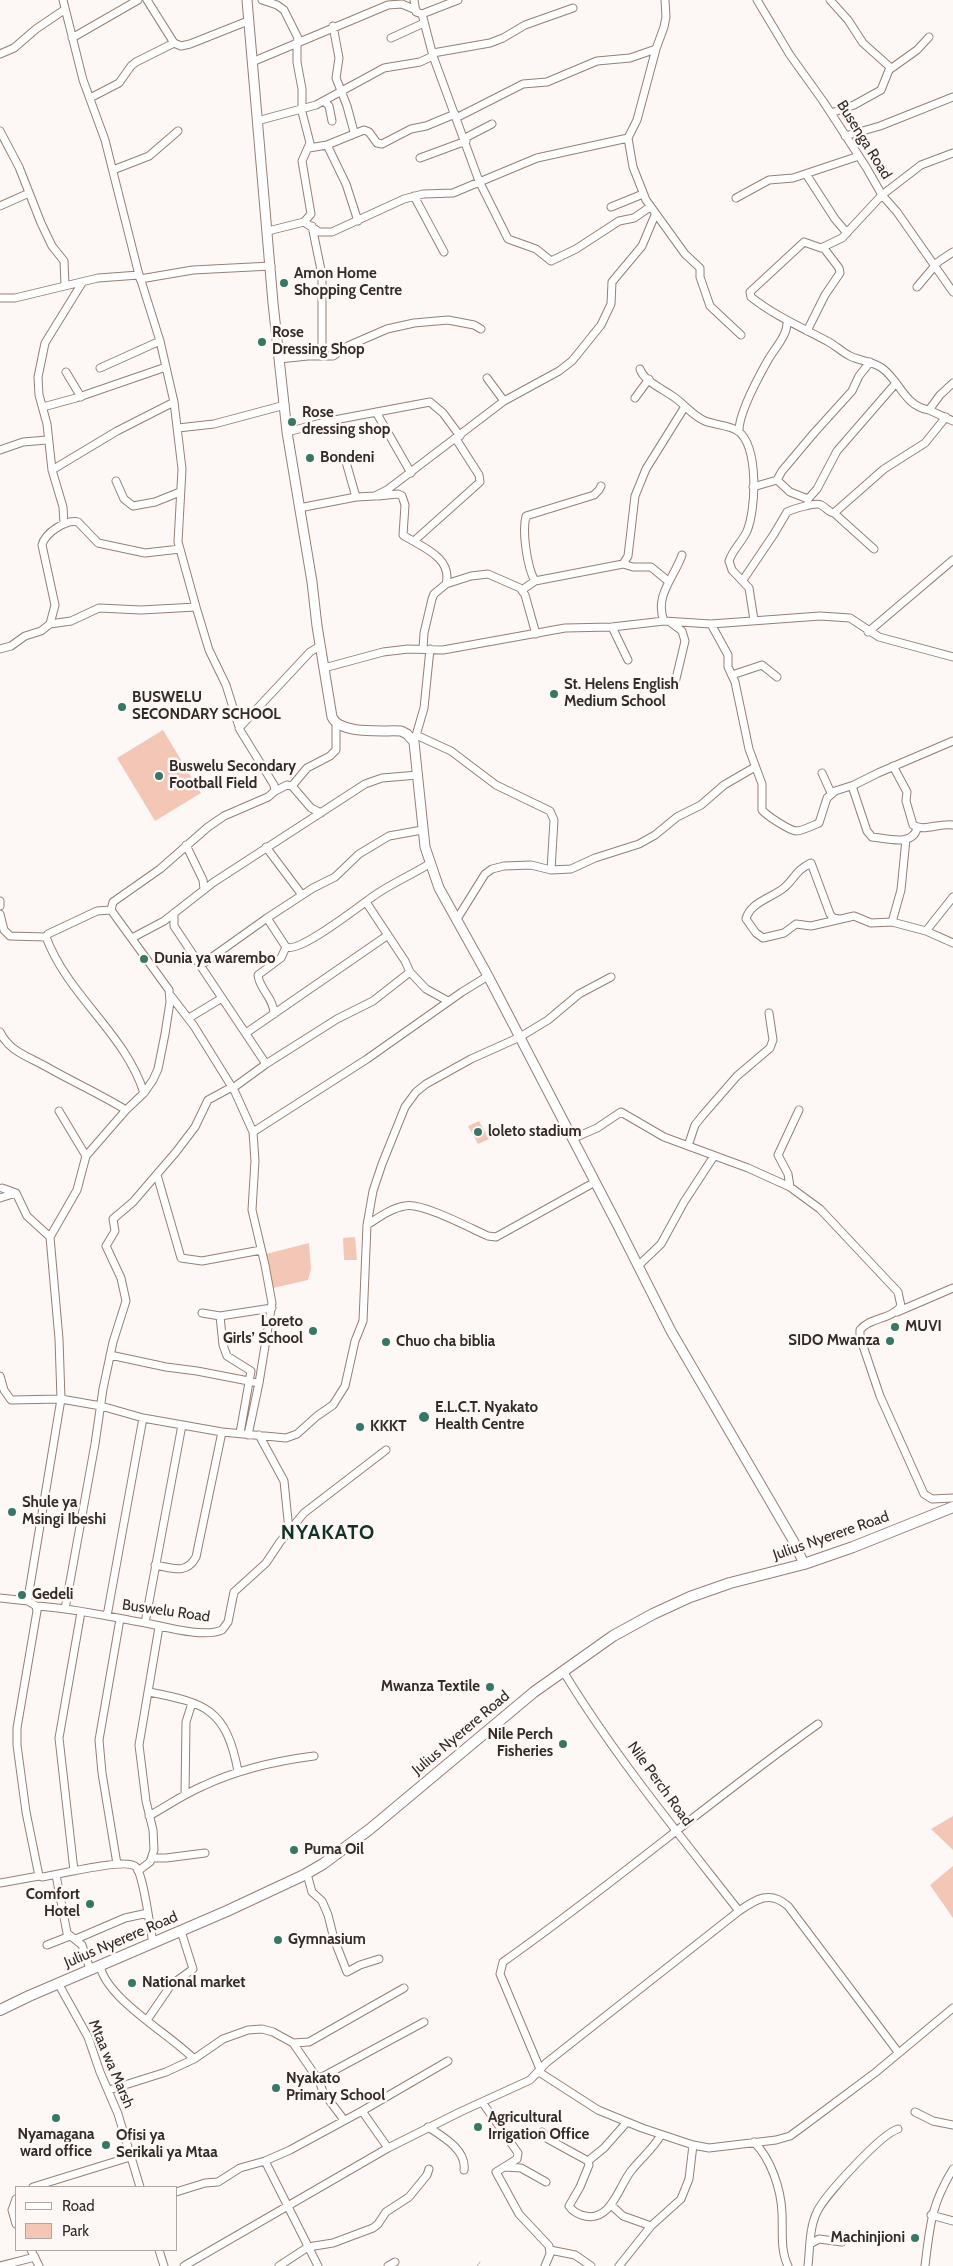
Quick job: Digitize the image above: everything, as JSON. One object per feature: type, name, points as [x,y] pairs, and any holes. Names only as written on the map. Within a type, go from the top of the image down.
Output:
[{"type":"highway","name":"Julius Nyerere Road","points":[[0,2010],[306,1874],[370,1829],[468,1745],[534,1692],[613,1636],[652,1614],[690,1596],[730,1583],[804,1564],[853,1547],[953,1507]]},
{"type":"main road","points":[[247,0],[287,432],[332,716],[336,724],[344,728],[401,731],[415,738],[422,830],[429,864],[671,1332],[794,1542],[804,1564]]},
{"type":"street","points":[[62,0],[113,170],[139,277],[160,341],[174,402],[182,469],[178,542],[209,650],[226,685],[238,728],[275,791]]},
{"type":"street","points":[[72,38],[138,0]]},
{"type":"street","points":[[147,0],[174,43],[181,46],[248,21]]},
{"type":"street","points":[[262,0],[277,5],[284,10],[298,41],[297,62],[302,89],[302,109],[309,148],[302,158],[311,214],[304,222],[268,231]]},
{"type":"street","points":[[414,0],[424,23],[433,54],[479,181],[508,238],[536,249],[549,262],[563,256],[619,221],[634,218],[650,207]]},
{"type":"street","points":[[252,62],[333,26],[388,5],[402,4],[419,12],[458,0]]},
{"type":"street","points":[[665,0],[666,17],[637,120],[628,138],[633,167],[643,194],[655,215],[685,254],[700,268],[700,277],[710,306],[742,335]]},
{"type":"street","name":"Busenga Road","points":[[757,0],[790,55],[831,113],[882,195],[897,212],[953,292]]},
{"type":"street","points":[[830,0],[848,20],[863,43],[891,68]]},
{"type":"street","points":[[257,121],[324,101],[384,68],[420,62],[433,54],[490,43],[525,25],[573,8]]},
{"type":"street","points":[[0,54],[14,48],[36,29],[64,10]]},
{"type":"street","points":[[391,38],[424,23]]},
{"type":"street","points":[[333,26],[339,58],[336,77],[354,132]]},
{"type":"street","points":[[831,113],[881,90],[887,73],[891,68],[917,50],[929,36]]},
{"type":"street","points":[[90,98],[117,84],[136,62],[174,43]]},
{"type":"street","points":[[309,148],[327,145],[354,132],[366,130],[379,144],[411,129],[455,116],[523,84],[547,82],[600,60],[630,58],[656,49]]},
{"type":"street","points":[[845,136],[880,126],[953,97]]},
{"type":"street","points":[[324,101],[329,106],[332,121]]},
{"type":"street","points":[[420,158],[465,139],[492,124]]},
{"type":"street","points":[[0,131],[41,223],[65,264],[65,285]]},
{"type":"street","points":[[113,170],[149,156],[178,131]]},
{"type":"street","points":[[304,222],[323,233],[341,229],[414,196],[453,193],[479,181],[552,154],[628,138]]},
{"type":"street","points":[[327,145],[337,170],[346,184],[358,221]]},
{"type":"street","points":[[823,248],[847,233],[882,195],[925,162],[953,153]]},
{"type":"street","points":[[736,198],[769,180],[793,178],[859,156]]},
{"type":"street","points":[[806,174],[835,219],[847,233]]},
{"type":"street","points":[[0,206],[29,193]]},
{"type":"street","points":[[611,207],[643,194]]},
{"type":"street","points":[[414,196],[444,252]]},
{"type":"street","points":[[375,496],[411,473],[504,401],[566,366],[600,326],[611,304],[613,280],[642,246],[655,215]]},
{"type":"street","points":[[312,226],[322,275],[322,355]]},
{"type":"street","points":[[807,331],[825,295],[840,273],[839,268],[823,248],[804,242],[750,292],[751,297],[787,322],[829,342],[847,355],[882,368],[896,383],[902,394],[918,407],[953,420]]},
{"type":"street","points":[[917,287],[936,266],[953,252]]},
{"type":"street","points":[[0,298],[15,298],[65,285],[111,276],[139,277],[193,270],[272,266]]},
{"type":"street","points":[[64,524],[63,507],[52,470],[43,407],[38,387],[42,355],[57,322],[82,283]]},
{"type":"street","points":[[279,359],[322,355],[333,356],[348,346],[402,325],[448,320],[474,325],[481,329]]},
{"type":"street","points":[[754,620],[751,592],[743,580],[732,570],[729,560],[747,529],[753,501],[752,460],[739,432],[740,422],[768,362],[786,331],[787,322]]},
{"type":"street","points":[[100,368],[160,341]]},
{"type":"street","points":[[753,487],[777,480],[814,433],[852,391],[870,362]]},
{"type":"street","points":[[43,407],[80,397],[166,368]]},
{"type":"street","points":[[640,369],[648,379],[673,396],[684,408],[705,421],[739,432]]},
{"type":"street","points":[[66,372],[80,397]]},
{"type":"street","points":[[487,378],[504,401]]},
{"type":"street","points":[[635,398],[648,379]]},
{"type":"street","points":[[929,410],[953,382]]},
{"type":"street","points":[[743,580],[787,512],[808,502],[837,451],[896,383]]},
{"type":"street","points":[[52,470],[117,431],[174,402]]},
{"type":"street","points":[[287,432],[430,402],[443,413],[478,475],[480,482],[414,541]]},
{"type":"street","points":[[178,428],[214,424],[285,405]]},
{"type":"street","points":[[623,564],[628,556],[635,496],[646,470],[684,408]]},
{"type":"street","points":[[376,412],[411,473]]},
{"type":"street","points":[[834,513],[884,469],[925,443],[946,417]]},
{"type":"street","points":[[0,450],[22,442],[47,440]]},
{"type":"street","points":[[346,462],[356,497]]},
{"type":"street","points":[[777,480],[790,492],[808,502],[820,504],[830,513],[834,513],[874,549]]},
{"type":"street","points":[[116,481],[124,499],[133,506],[155,502],[180,492]]},
{"type":"street","points":[[535,581],[528,559],[524,523],[526,516],[594,495],[600,486]]},
{"type":"street","points":[[299,508],[356,497],[398,494],[402,496],[405,505],[403,535],[431,551],[445,564],[447,572],[446,584]]},
{"type":"street","points":[[50,624],[55,605],[42,544],[46,536],[64,524],[72,521],[78,522],[95,541],[138,553],[145,554],[180,548]]},
{"type":"street","points":[[675,683],[685,641],[682,631],[667,621],[660,605],[668,581],[682,555]]},
{"type":"street","points":[[868,632],[953,560]]},
{"type":"street","points":[[522,590],[535,581],[623,564],[633,567],[651,567],[668,581]]},
{"type":"street","points":[[536,634],[522,590],[501,578],[488,574],[472,576],[446,584],[434,594],[424,633],[427,649],[424,708],[415,738],[451,751],[496,785],[546,807],[554,820],[551,870]]},
{"type":"street","points":[[0,649],[11,646],[25,636],[41,631],[50,624],[71,621],[106,607],[141,610],[196,607]]},
{"type":"street","points":[[324,668],[383,652],[427,649],[443,650],[565,628],[612,627],[667,621],[711,624],[820,616],[850,618],[868,632],[953,657]]},
{"type":"street","points":[[711,624],[728,655],[728,667],[739,696],[746,739],[762,784],[762,810],[769,816],[796,830],[819,822],[827,798],[839,788],[852,786],[893,766],[953,742]]},
{"type":"street","points":[[612,627],[628,660]]},
{"type":"street","points":[[238,728],[310,652],[320,646]]},
{"type":"street","points":[[732,675],[762,665],[777,677]]},
{"type":"street","points":[[292,786],[307,768],[330,756],[336,750],[336,724]]},
{"type":"street","points":[[893,766],[906,792],[906,801],[911,820],[917,828]]},
{"type":"street","points":[[456,919],[485,874],[492,869],[531,865],[551,870],[570,869],[649,839],[677,817],[701,805],[724,785],[755,767]]},
{"type":"street","points":[[822,773],[831,793]]},
{"type":"street","points":[[132,938],[164,921],[204,890],[266,847],[365,784],[375,779],[418,775]]},
{"type":"street","points":[[302,776],[300,784],[303,798]]},
{"type":"street","points":[[248,1435],[272,1308],[271,1293],[252,1210],[255,1161],[253,1132],[244,1108],[189,1018],[171,996],[169,990],[111,910],[111,905],[116,898],[160,869],[186,845],[224,816],[261,801],[287,785],[292,786],[310,808],[321,813]]},
{"type":"street","points":[[852,786],[869,835],[872,837],[906,839],[915,834],[917,828]]},
{"type":"street","points":[[308,820],[310,808]]},
{"type":"street","points":[[917,828],[943,823],[953,825]]},
{"type":"street","points":[[201,965],[267,918],[335,876],[359,854],[389,836],[422,830]]},
{"type":"street","points":[[892,922],[902,890],[906,839]]},
{"type":"street","points":[[186,845],[203,880],[204,890]]},
{"type":"street","points":[[266,847],[302,895]]},
{"type":"street","points":[[839,919],[833,918],[830,914],[811,863],[799,869],[785,887],[748,912],[746,919],[756,933],[763,938],[784,933],[796,924],[811,926],[839,919],[850,916],[871,923],[892,922],[926,931],[953,943]]},
{"type":"street","points":[[286,947],[295,948],[377,894],[429,864]]},
{"type":"street","points":[[926,931],[953,897]]},
{"type":"street","points":[[0,901],[0,906]]},
{"type":"street","points":[[366,902],[405,961],[410,972],[426,989],[448,1001]]},
{"type":"street","points":[[0,914],[4,930],[10,936],[46,937],[48,934],[97,911],[111,910]]},
{"type":"street","points":[[174,913],[174,926]]},
{"type":"street","points":[[267,918],[286,947]]},
{"type":"street","points":[[164,921],[174,926],[266,1064]]},
{"type":"street","points":[[246,1033],[388,935]]},
{"type":"street","points":[[46,937],[74,988],[103,1021],[131,1061],[138,1074],[144,1093]]},
{"type":"street","points":[[274,1014],[272,1002],[257,977],[260,972],[281,958],[286,947]]},
{"type":"street","points":[[65,1609],[110,1355],[126,1301],[123,1284],[106,1246],[115,1230],[113,1219],[128,1207],[157,1175],[195,1127],[208,1100],[232,1087],[337,1019],[373,1001],[410,972]]},
{"type":"street","points":[[253,1132],[367,1059],[448,1001],[488,976]]},
{"type":"street","points":[[0,1376],[4,1390],[11,1400],[61,1399],[101,1406],[143,1418],[222,1432],[286,1438],[297,1434],[333,1405],[345,1386],[355,1341],[363,1321],[367,1225],[373,1191],[405,1108],[416,1092],[439,1076],[520,1037],[548,1020],[578,994],[611,977]]},
{"type":"street","points":[[28,1601],[61,1399],[59,1339],[50,1237],[77,1190],[86,1156],[126,1110],[144,1093],[158,1069],[171,996]]},
{"type":"street","points":[[189,1018],[222,998]]},
{"type":"street","points":[[688,1146],[695,1126],[702,1115],[737,1076],[770,1048],[773,1040],[769,1013]]},
{"type":"street","points":[[0,1032],[8,1044],[17,1051],[57,1075],[106,1098],[126,1110]]},
{"type":"street","points":[[790,1187],[788,1174],[778,1155],[799,1110]]},
{"type":"street","points":[[59,1111],[86,1156]]},
{"type":"street","points":[[572,1139],[597,1128],[620,1112],[653,1132],[770,1177],[790,1187],[820,1209],[898,1292],[900,1306],[897,1312]]},
{"type":"street","points":[[638,1266],[661,1244],[684,1202],[714,1156]]},
{"type":"street","points":[[157,1175],[181,1258],[202,1261],[261,1250]]},
{"type":"street","points":[[367,1225],[395,1209],[412,1205],[439,1214],[488,1236],[496,1237],[595,1182]]},
{"type":"street","points":[[2,1188],[16,1193],[27,1216],[50,1237]]},
{"type":"street","points":[[0,1198],[16,1193]]},
{"type":"street","points":[[953,1288],[865,1324],[860,1330],[860,1337],[880,1396],[924,1494],[932,1499],[953,1498]]},
{"type":"street","points":[[202,1314],[220,1316],[272,1308]]},
{"type":"street","points":[[220,1316],[223,1345],[227,1356],[250,1369],[250,1382],[240,1433]]},
{"type":"street","points":[[110,1355],[259,1383]]},
{"type":"street","points":[[106,1616],[143,1418]]},
{"type":"street","points":[[145,1623],[182,1425]]},
{"type":"street","points":[[155,1566],[184,1569],[192,1564],[196,1557],[222,1432]]},
{"type":"street","points":[[259,1436],[284,1481],[288,1530]]},
{"type":"street","name":"Buswelu Road","points":[[36,1606],[65,1609],[159,1627],[208,1632],[222,1630],[228,1622],[234,1592],[266,1563],[288,1530],[323,1497],[386,1450]]},
{"type":"street","points":[[0,1598],[28,1601],[36,1606],[17,1728],[17,1745],[26,1812],[39,1876]]},
{"type":"street","points":[[74,1871],[58,1738],[81,1612]]},
{"type":"street","points":[[117,1864],[102,1773],[99,1740],[120,1619]]},
{"type":"street","points":[[138,1871],[150,1862],[154,1841],[139,1745],[159,1627]]},
{"type":"street","name":"Nile Perch Road","points":[[563,1671],[583,1702],[676,1830],[739,1911]]},
{"type":"street","points":[[149,1692],[179,1698],[210,1711],[220,1719],[233,1751],[238,1771]]},
{"type":"street","points":[[185,1795],[185,1739],[188,1712],[192,1703]]},
{"type":"street","points":[[818,1724],[676,1830],[569,1916],[501,1965],[500,1974],[540,2070],[598,2110],[661,2135],[693,2145],[709,2148],[776,2140],[790,2136],[876,2072],[953,2008]]},
{"type":"street","points":[[149,1816],[185,1795],[238,1771],[280,1760],[314,1756]]},
{"type":"street","points":[[152,1858],[205,1853]]},
{"type":"street","points":[[0,1884],[117,1864],[131,1864],[138,1871],[153,1943]]},
{"type":"street","points":[[306,1874],[312,1892],[322,1901],[328,1915],[334,1939],[347,1972],[366,1962],[379,1959]]},
{"type":"street","points":[[56,1875],[66,1928],[73,1938],[82,1945],[95,1967],[128,2004],[194,2059]]},
{"type":"street","points":[[184,2266],[388,2148],[428,2127],[530,2080],[739,1911],[761,1898],[768,1896],[782,1900],[898,2052]]},
{"type":"street","points":[[47,1945],[73,1938],[126,1918],[148,1913]]},
{"type":"street","points":[[147,2020],[171,1985],[193,1969],[181,1931]]},
{"type":"street","name":"Mtaa wa Marsh","points":[[58,1983],[87,2035],[118,2114],[140,2186]]},
{"type":"street","points":[[109,2090],[156,2076],[194,2059],[223,2039],[248,2030],[273,2032],[293,2043],[301,2044],[314,2040],[404,1988]]},
{"type":"street","points":[[318,2077],[327,2076],[424,2022]]},
{"type":"street","points":[[293,2043],[318,2077],[323,2092],[344,2120]]},
{"type":"street","points":[[178,2191],[205,2183],[218,2182],[240,2168],[265,2161],[362,2111],[448,2061]]},
{"type":"street","points":[[482,2102],[518,2153],[517,2159],[496,2172],[519,2214],[550,2250],[575,2255],[591,2266]]},
{"type":"street","points":[[362,2111],[388,2148]]},
{"type":"street","points":[[915,2112],[933,2122],[953,2125]]},
{"type":"street","points":[[627,2122],[609,2143],[588,2162],[588,2169],[570,2207],[580,2215],[597,2216],[611,2205],[629,2174],[654,2147],[661,2135]]},
{"type":"street","points":[[428,2127],[451,2143],[464,2163],[464,2170]]},
{"type":"street","points":[[808,2266],[816,2213],[830,2191],[884,2137],[892,2130],[898,2129]]},
{"type":"street","points":[[542,2132],[548,2139],[588,2162]]},
{"type":"street","points":[[754,2142],[762,2150],[771,2167],[780,2198],[784,2254],[788,2266]]},
{"type":"street","points":[[619,2266],[651,2226],[681,2199],[689,2179],[693,2145]]},
{"type":"street","points":[[36,2186],[130,2157]]},
{"type":"street","points":[[265,2161],[318,2266]]},
{"type":"street","points":[[504,2167],[521,2168],[546,2182]]},
{"type":"street","points":[[279,2266],[308,2247],[333,2243],[372,2228],[378,2224],[386,2212],[409,2197],[427,2175],[429,2169]]},
{"type":"street","points":[[925,2266],[931,2215],[953,2169]]},
{"type":"street","points":[[15,2202],[12,2210],[15,2220]]},
{"type":"street","points":[[611,2205],[623,2216],[651,2226]]},
{"type":"street","points":[[931,2215],[953,2221]]},
{"type":"street","points":[[810,2245],[819,2239],[842,2242]]},
{"type":"street","points":[[545,2266],[550,2250]]},
{"type":"street","points":[[32,2251],[39,2266]]},
{"type":"street","points":[[159,2251],[164,2266]]},
{"type":"street","points":[[0,2266],[35,2257]]},
{"type":"green space","name":"Buswelu Secondary Football Field","points":[[163,730],[201,793],[155,821],[117,758]]},
{"type":"green space","name":"loleto stadium","points":[[479,1121],[489,1139],[478,1144],[468,1126]]},
{"type":"green space","points":[[355,1237],[357,1260],[344,1260],[343,1238]]},
{"type":"green space","points":[[309,1243],[311,1269],[308,1280],[273,1288],[266,1254]]},
{"type":"green space","points":[[953,1816],[953,1850],[931,1829]]},
{"type":"green space","points":[[953,1866],[953,1918],[930,1885]]},
{"type":"waterway","points":[[477,2266],[480,2262]]},
{"type":"place","name":"Amon Home Shopping Centre","points":[[284,283]]},
{"type":"place","name":"Rose Dressing Shop","points":[[262,342]]},
{"type":"place","name":"Rose dressing shop","points":[[292,422]]},
{"type":"place","name":"Bondeni","points":[[310,458]]},
{"type":"place","name":"St. Helens English Medium School","points":[[554,694]]},
{"type":"place","name":"BUSWELU SECONDARY SCHOOL","points":[[122,707]]},
{"type":"place","name":"Buswelu Secondary Football Field","points":[[159,776]]},
{"type":"place","name":"Dunia ya warembo","points":[[144,959]]},
{"type":"place","name":"loleto stadium","points":[[478,1132]]},
{"type":"place","name":"MUVI","points":[[895,1327]]},
{"type":"place","name":"Loreto Girls’ School","points":[[313,1331]]},
{"type":"place","name":"SIDO Mwanza","points":[[890,1341]]},
{"type":"place","name":"Chuo cha biblia","points":[[386,1342]]},
{"type":"place","name":"E.L.C.T. Nyakato Health Centre","points":[[424,1417]]},
{"type":"place","name":"KKKT","points":[[360,1427]]},
{"type":"place","name":"Shule ya Msingi Ibeshi","points":[[12,1512]]},
{"type":"place","name":"Gedeli","points":[[22,1595]]},
{"type":"place","name":"Mwanza Textile","points":[[490,1687]]},
{"type":"place","name":"Nile Perch Fisheries","points":[[563,1744]]},
{"type":"place","name":"Puma Oil","points":[[294,1850]]},
{"type":"place","name":"Comfort Hotel","points":[[90,1904]]},
{"type":"place","name":"Gymnasium","points":[[278,1940]]},
{"type":"place","name":"National market","points":[[132,1983]]},
{"type":"place","name":"Nyakato Primary School","points":[[276,2088]]},
{"type":"place","name":"Nyamagana ward office","points":[[56,2118]]},
{"type":"place","name":"Agricultural Irrigation Office","points":[[478,2127]]},
{"type":"place","name":"Ofisi ya Serikali ya Mtaa","points":[[106,2145]]},
{"type":"place","name":"Machinjioni","points":[[915,2238]]},
{"type":"district","name":"NYAKATO","points":[[328,1533]]}]
